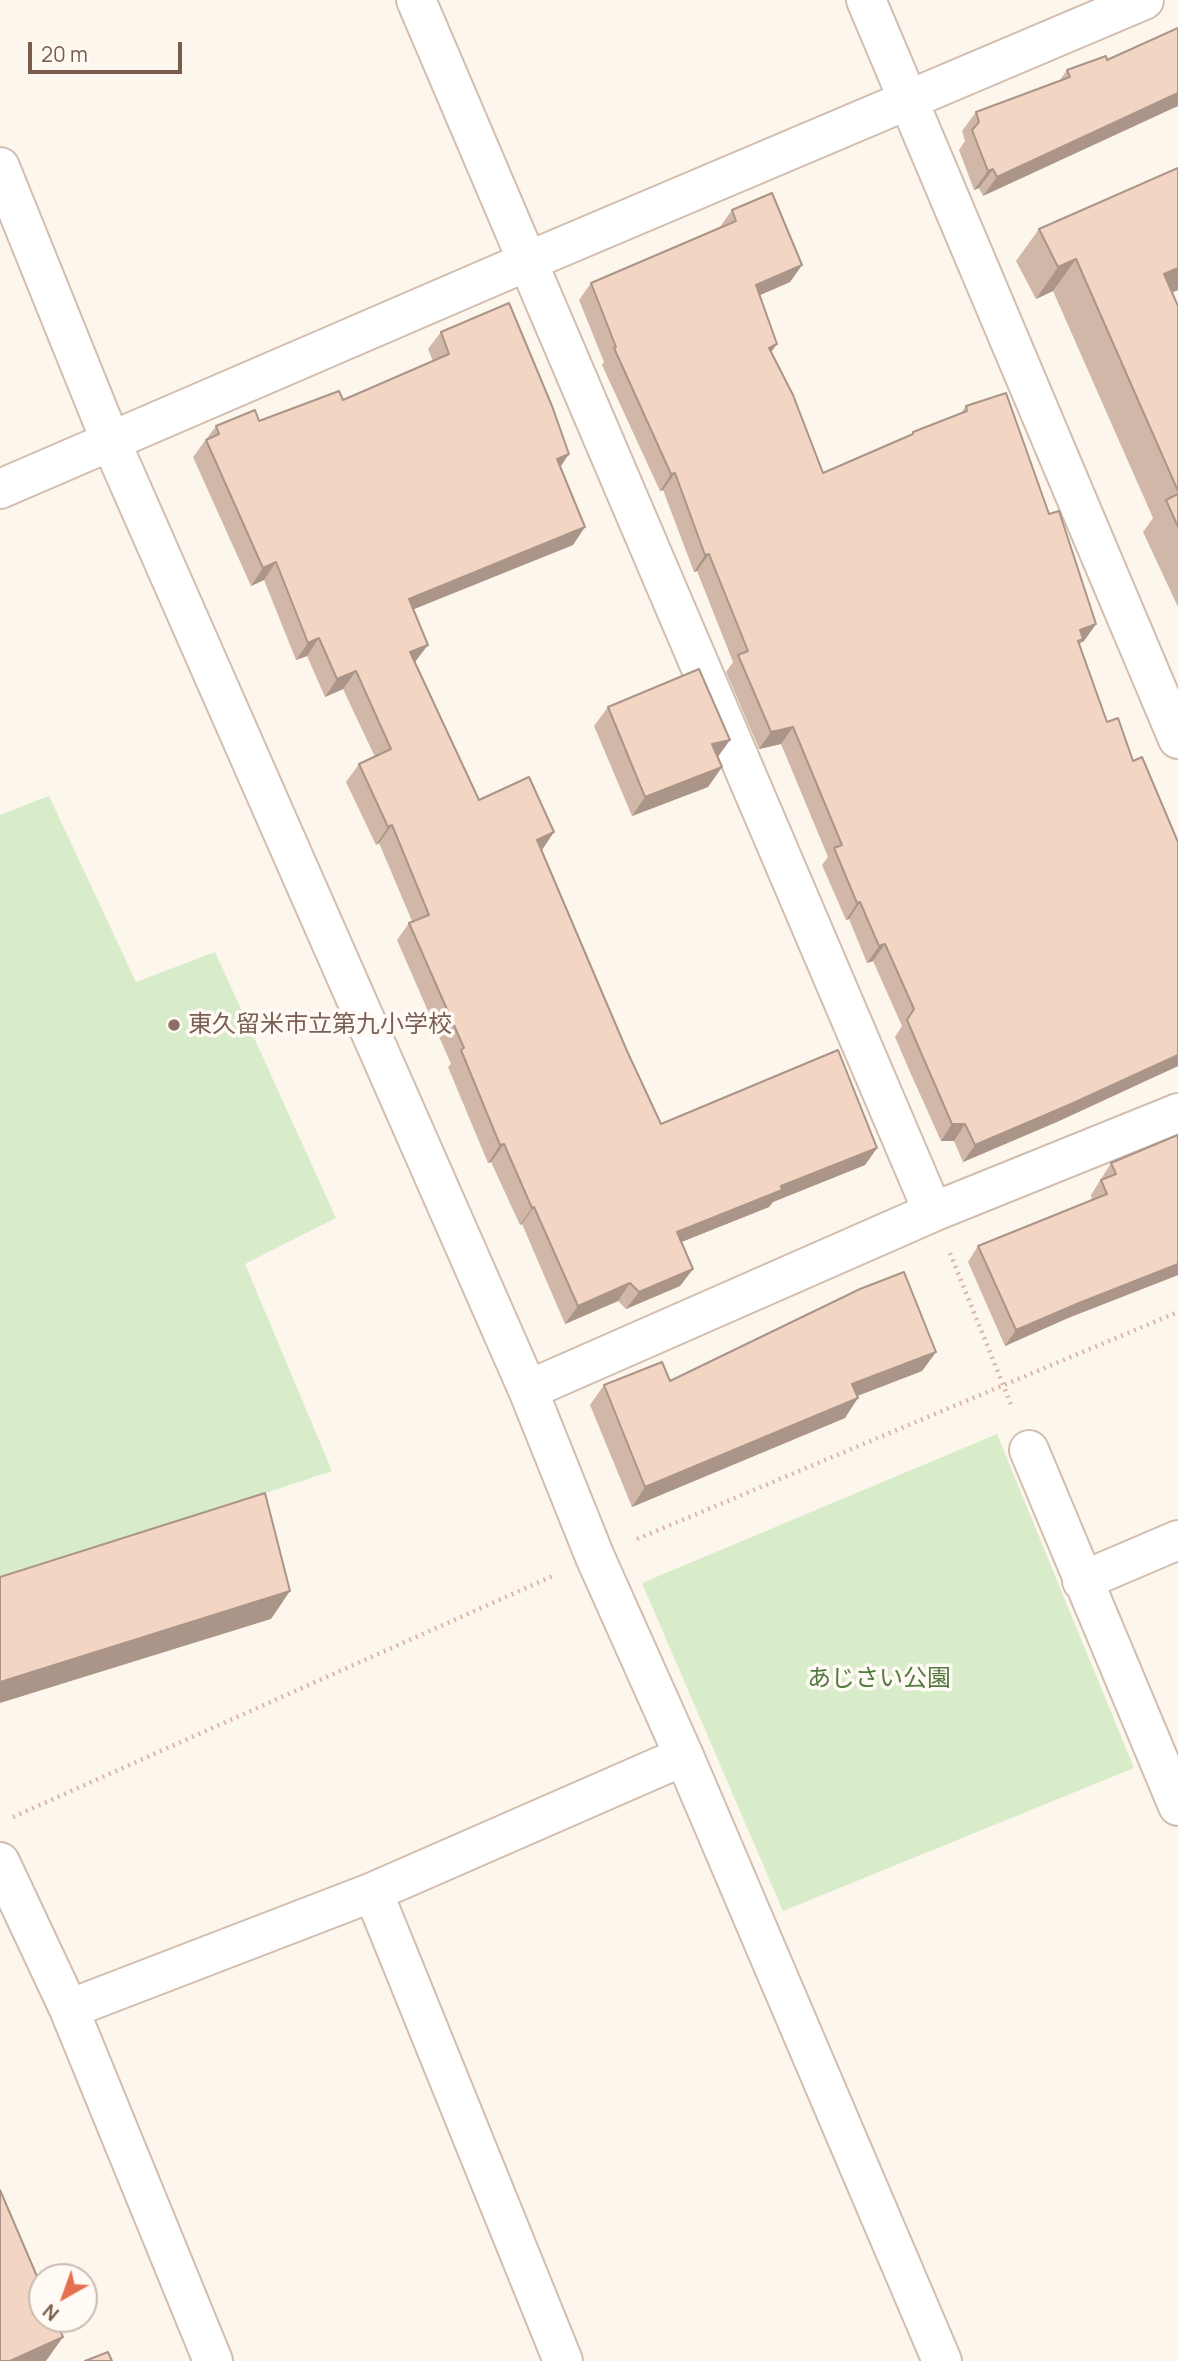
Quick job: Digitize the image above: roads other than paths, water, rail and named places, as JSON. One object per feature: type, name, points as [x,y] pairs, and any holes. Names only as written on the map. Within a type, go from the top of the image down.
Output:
[{"type":"street","points":[[416,0],[933,1212]]},
{"type":"street","points":[[866,0],[1178,739]]},
{"type":"street","points":[[0,489],[1144,0]]},
{"type":"street","points":[[0,167],[111,442],[527,1390],[595,1557],[684,1756],[942,2361]]},
{"type":"street","points":[[527,1390],[933,1212],[1178,1113]]},
{"type":"street","points":[[1029,1450],[1178,1806]]},
{"type":"street","points":[[1082,1581],[1178,1540]]},
{"type":"street","points":[[69,2009],[373,1892],[684,1756]]},
{"type":"street","points":[[0,1862],[69,2009],[213,2361]]},
{"type":"street","points":[[373,1892],[563,2361]]},
{"type":"place","name":"東久留米市立第九小学校","points":[[174,1025]]},
{"type":"park label","name":"あじさい公園","points":[[879,1679]]}]
